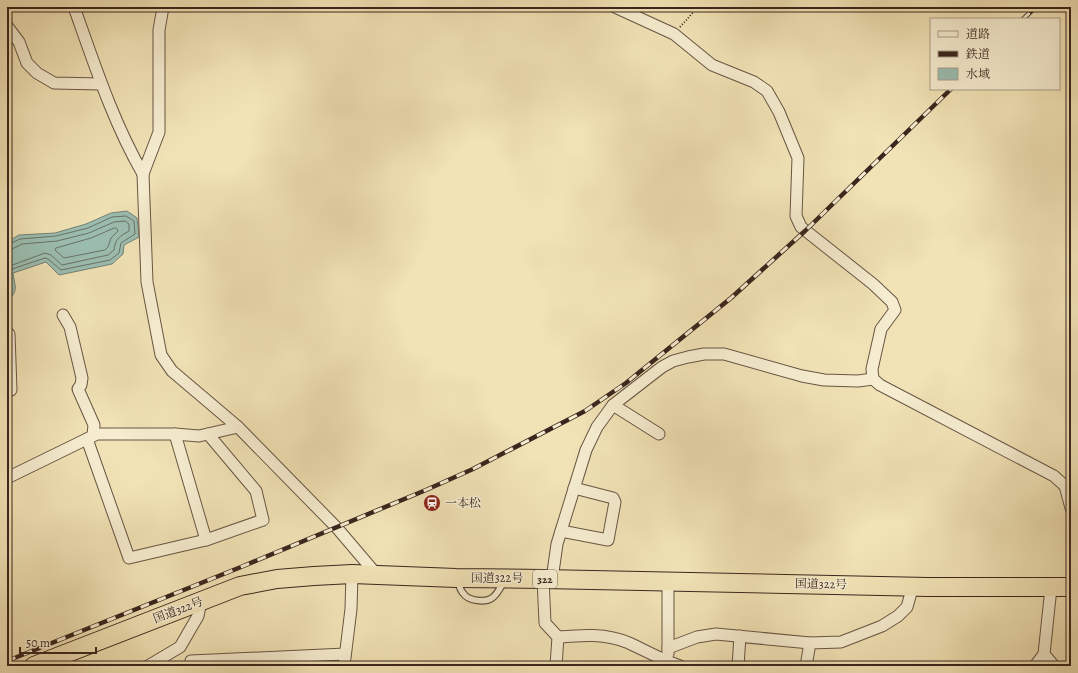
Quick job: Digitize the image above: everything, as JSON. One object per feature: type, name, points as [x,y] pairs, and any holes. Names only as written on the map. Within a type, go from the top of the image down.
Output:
[{"type":"highway","name":"国道322号","points":[[34,666],[240,586],[277,579],[352,574],[456,578],[913,586],[1066,586]]},
{"type":"street","points":[[74,7],[101,84],[134,159],[143,174]]},
{"type":"street","points":[[163,7],[159,30],[159,132],[143,174],[147,282],[161,355],[172,371],[238,426],[337,528],[377,576]]},
{"type":"street","points":[[615,7],[674,34],[712,65],[754,82],[766,91],[779,112],[798,158],[796,216],[801,227],[873,284],[892,302],[895,310],[881,329],[872,369],[873,378],[880,385],[1054,476],[1065,486],[1071,508]]},
{"type":"street","points":[[7,26],[19,42],[27,63],[37,73],[54,83],[101,84]]},
{"type":"street","points":[[63,315],[70,327],[82,378],[81,385],[78,389],[94,425],[90,437],[129,558],[206,540],[263,520],[256,491],[208,434]]},
{"type":"street","points":[[7,334],[9,334],[11,390],[7,390]]},
{"type":"street","points":[[556,666],[558,637],[545,623],[547,579],[586,450],[592,435],[613,405],[672,361],[704,354],[724,354],[802,376],[824,380],[858,381],[873,378]]},
{"type":"street","points":[[613,405],[659,434]]},
{"type":"street","points":[[7,478],[90,437],[175,434],[199,436],[238,426]]},
{"type":"street","points":[[175,434],[206,540]]},
{"type":"street","points":[[561,531],[608,540],[615,502],[613,498],[574,488]]},
{"type":"street","points":[[344,666],[352,574]]},
{"type":"street","points":[[668,581],[668,662]]},
{"type":"street","points":[[668,648],[696,637],[716,634],[810,643],[841,642],[882,626],[898,616],[907,607],[913,586]]},
{"type":"street","points":[[1035,666],[1044,654],[1066,586]]},
{"type":"street","points":[[148,666],[180,647],[198,616],[200,601]]},
{"type":"street","points":[[558,637],[586,635],[608,638],[628,643],[680,666]]},
{"type":"street","points":[[738,666],[740,636]]},
{"type":"street","points":[[806,666],[810,643]]},
{"type":"street","points":[[190,666],[191,661],[345,654]]},
{"type":"street","points":[[1044,654],[1054,666]]},
{"type":"path","points":[[674,34],[698,7]]},
{"type":"water","points":[[127,211],[137,218],[139,237],[124,245],[123,254],[112,264],[59,275],[46,262],[13,273],[15,291],[11,298],[7,301],[7,242],[19,235],[55,233],[86,224],[111,213]]},
{"type":"waterway","points":[[1067,7],[1071,22]]},
{"type":"railway","points":[[1024,18],[1036,7]]},
{"type":"railway","points":[[7,661],[241,567],[426,490],[473,469],[585,411],[626,383],[731,298],[805,231],[950,90]]},
{"type":"place","name":"一本松","points":[[432,503]]}]
